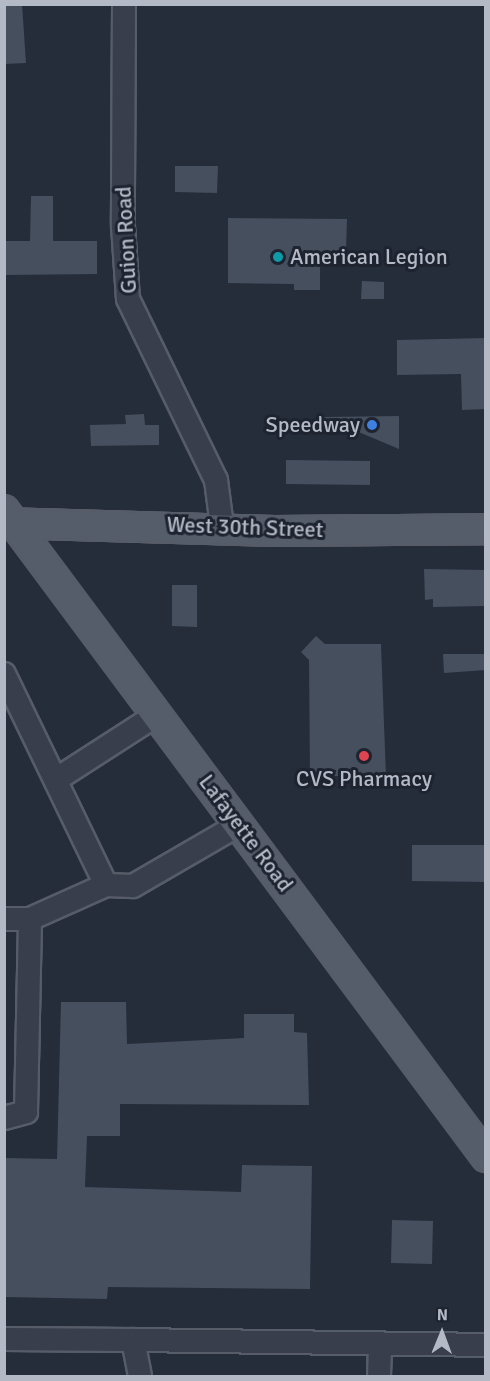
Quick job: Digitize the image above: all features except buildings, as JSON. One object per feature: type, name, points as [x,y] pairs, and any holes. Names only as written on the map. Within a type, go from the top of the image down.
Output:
[{"type":"main road","name":"West 30th Street","points":[[8,519],[222,526],[275,531],[486,529]]},
{"type":"main road","name":"Lafayette Road","points":[[8,519],[158,714],[486,1157]]},
{"type":"street","name":"Guion Road","points":[[124,4],[123,226],[128,299],[216,480],[222,526]]},
{"type":"street","points":[[4,674],[57,779],[106,885]]},
{"type":"street","points":[[57,779],[158,714]]},
{"type":"street","points":[[4,919],[30,919],[106,885],[133,886],[240,824]]},
{"type":"street","points":[[4,1118],[26,1112],[30,919]]},
{"type":"street","points":[[4,1339],[486,1345]]},
{"type":"street","points":[[133,1340],[140,1377]]},
{"type":"street","points":[[379,1377],[380,1343]]},
{"type":"place","name":"American Legion","points":[[278,257]]},
{"type":"place","name":"Speedway","points":[[372,425]]},
{"type":"place","name":"CVS Pharmacy","points":[[364,756]]}]
